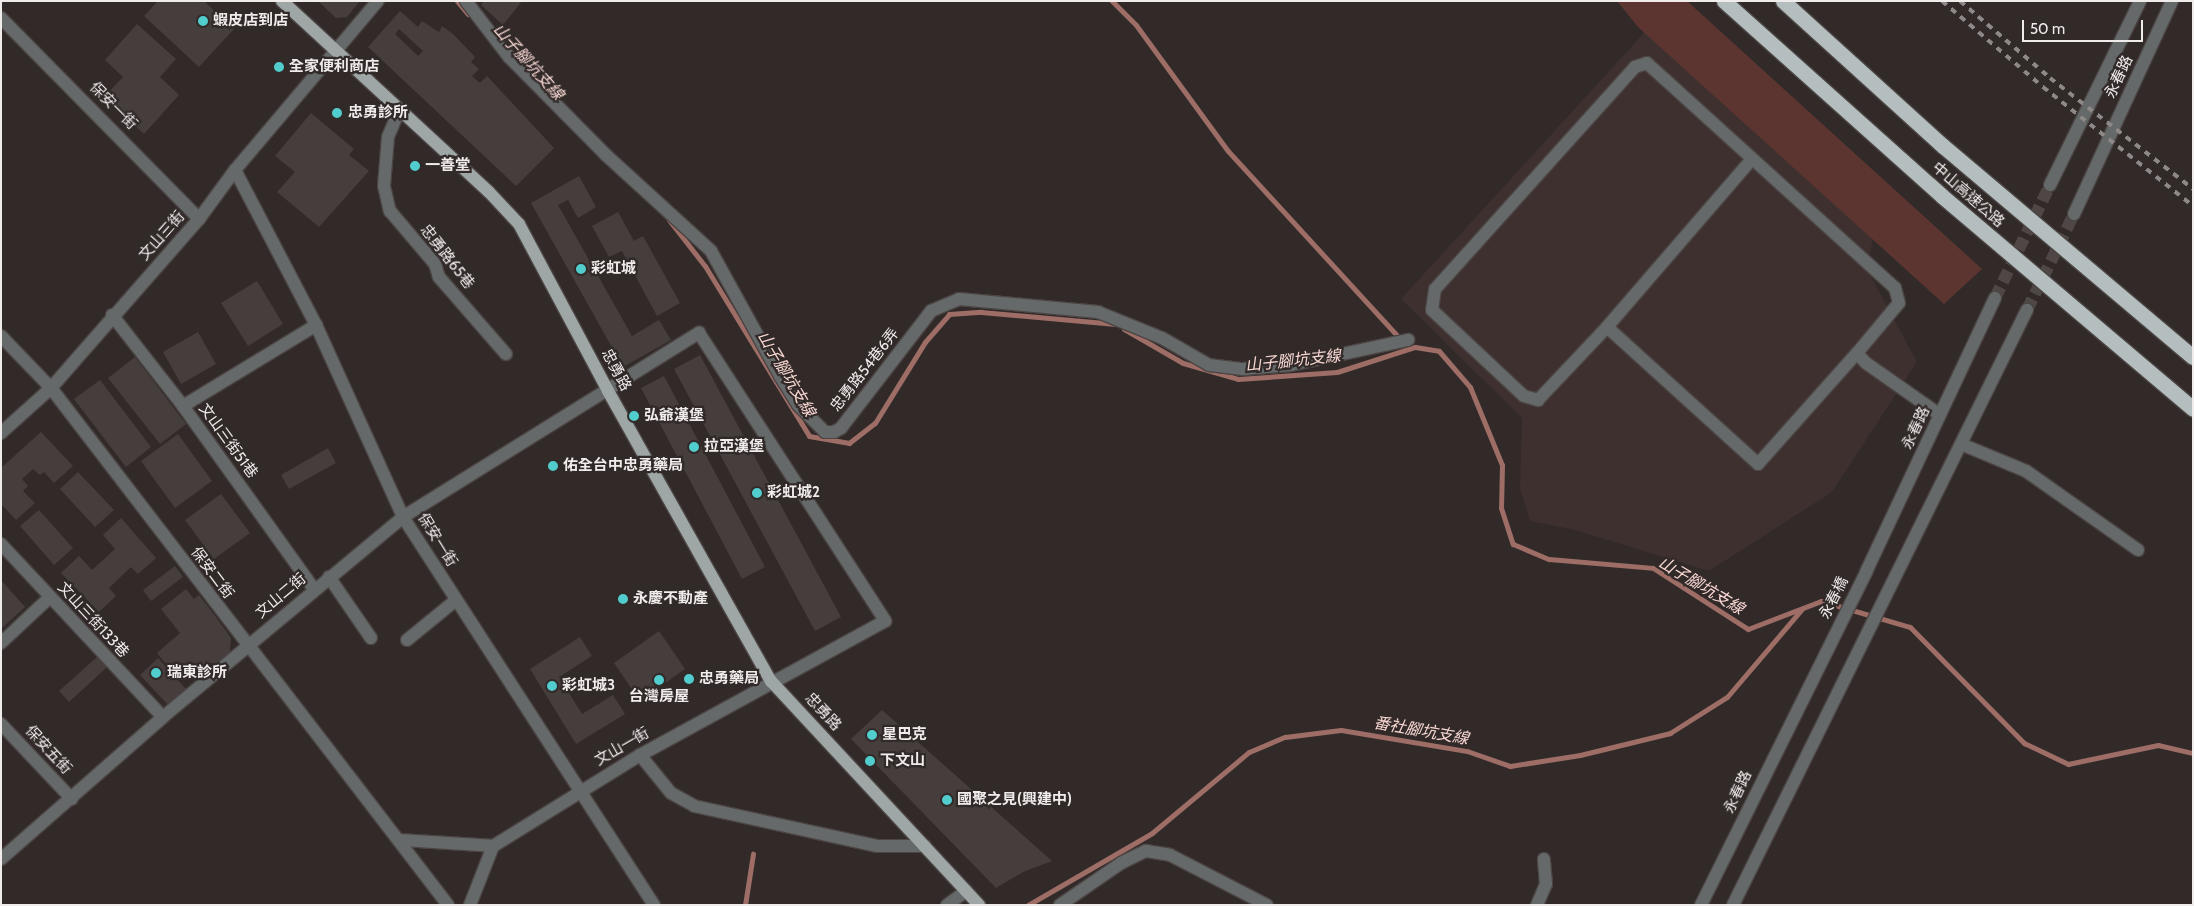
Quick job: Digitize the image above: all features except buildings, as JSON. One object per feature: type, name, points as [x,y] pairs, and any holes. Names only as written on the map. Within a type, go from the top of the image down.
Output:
[{"type":"highway","name":"中山高速公路","points":[[1724,1],[1942,196],[2193,409]]},
{"type":"highway","name":"中山高速公路","points":[[1782,1],[1944,146],[2193,357]]},
{"type":"main road","name":"忠勇路","points":[[282,1],[399,111],[489,192],[519,224],[608,391],[771,681],[978,904]]},
{"type":"street","name":"文山三街","points":[[1,433],[51,388],[112,315],[199,219],[235,170],[338,52],[378,1]]},
{"type":"street","name":"忠勇路54巷6弄","points":[[466,1],[486,31],[509,57],[606,155],[711,251],[798,405],[825,432],[834,432],[841,428],[931,311],[959,299],[1098,312],[1162,338],[1209,365],[1243,369],[1291,364],[1408,340]]},
{"type":"street","name":"永春路","points":[[2050,185],[2140,1]]},
{"type":"street","name":"永春路","points":[[2074,214],[2172,1]]},
{"type":"street","name":"保安一街","points":[[1,18],[199,219]]},
{"type":"street","points":[[1607,327],[1758,464],[1857,352],[1899,303],[1894,288],[1751,160],[1647,63],[1635,67],[1435,289],[1432,310],[1524,396],[1538,400],[1607,327],[1751,160]]},
{"type":"street","name":"忠勇路65巷","points":[[399,111],[388,137],[384,186],[390,211],[435,264],[439,276],[506,354]]},
{"type":"street","name":"保安一街","points":[[235,170],[316,325],[404,517],[579,792],[654,905]]},
{"type":"street","name":"永春路","points":[[1866,572],[1995,298]]},
{"type":"street","points":[[1733,905],[2027,310]]},
{"type":"street","name":"文山三街51巷","points":[[112,315],[184,406],[314,589]]},
{"type":"street","points":[[184,406],[316,325]]},
{"type":"street","name":"文山一街","points":[[493,846],[640,755],[771,681],[885,620],[699,333],[608,391]]},
{"type":"street","name":"保安二街","points":[[1,336],[51,388],[248,646],[401,840],[448,905]]},
{"type":"street","points":[[1857,352],[1866,363],[1940,414]]},
{"type":"street","name":"文山二街","points":[[1,859],[72,799],[163,717],[314,589],[404,517],[608,391]]},
{"type":"street","points":[[1961,444],[2026,470],[2138,550]]},
{"type":"street","name":"文山三街133巷","points":[[1,544],[49,598],[163,717]]},
{"type":"street","name":"永春橋","points":[[1831,639],[1866,572]]},
{"type":"street","points":[[329,577],[371,638]]},
{"type":"street","points":[[1,643],[49,598]]},
{"type":"street","points":[[407,640],[456,600]]},
{"type":"street","name":"永春路","points":[[1701,905],[1831,639]]},
{"type":"street","name":"保安五街","points":[[1,724],[72,799]]},
{"type":"street","points":[[640,755],[671,793],[694,806],[878,846],[925,846]]},
{"type":"street","points":[[401,840],[493,846],[470,905]]},
{"type":"street","points":[[1060,905],[1121,863],[1146,851],[1170,855],[1267,905]]},
{"type":"street","points":[[1537,905],[1546,884],[1544,859]]},
{"type":"street","points":[[947,905],[966,891]]},
{"type":"shaded area","points":[[1617,1],[1687,1],[1982,269],[1944,304],[1638,27]]},
{"type":"shaded area","points":[[1654,22],[1876,213],[1868,271],[1917,362],[1832,492],[1709,571],[1575,530],[1530,521],[1520,489],[1522,418],[1401,299]]},
{"type":"waterway","name":"山子腳坑支線","points":[[457,1],[468,14]]},
{"type":"waterway","points":[[1112,1],[1136,25],[1228,151],[1400,339]]},
{"type":"waterway","name":"山子腳坑支線","points":[[669,220],[705,266],[809,436],[849,443],[875,423],[925,342],[949,314],[981,312],[1115,324]]},
{"type":"waterway","name":"山子腳坑支線","points":[[1124,329],[1183,363],[1238,379],[1337,372],[1415,347],[1439,351],[1470,387],[1502,465],[1501,508],[1513,544],[1549,559],[1653,568],[1748,629],[1821,601],[1910,627],[2024,743],[2068,764],[2158,745],[2193,753]]},
{"type":"waterway","name":"番社腳坑支線","points":[[1028,905],[1152,833],[1249,752],[1285,737],[1341,730],[1467,751],[1510,766],[1580,755],[1670,733],[1727,697],[1802,609]]},
{"type":"waterway","points":[[745,905],[753,854]]},
{"type":"tunnel","points":[[1995,298],[2050,185]]},
{"type":"tunnel","points":[[2027,310],[2074,214]]},
{"type":"railway","points":[[1942,1],[2043,87],[2193,206]]},
{"type":"railway","points":[[1960,1],[2050,78],[2193,189]]},
{"type":"place","name":"蝦皮店到店","points":[[203,21]]},
{"type":"place","name":"全家便利商店","points":[[279,67]]},
{"type":"place","name":"忠勇診所","points":[[337,113]]},
{"type":"place","name":"一善堂","points":[[415,166]]},
{"type":"place","name":"彩虹城","points":[[581,269]]},
{"type":"place","name":"弘爺漢堡","points":[[634,416]]},
{"type":"place","name":"拉亞漢堡","points":[[694,447]]},
{"type":"place","name":"佑全台中忠勇藥局","points":[[553,466]]},
{"type":"place","name":"彩虹城2","points":[[757,493]]},
{"type":"place","name":"永慶不動產","points":[[623,599]]},
{"type":"place","name":"瑞東診所","points":[[156,673]]},
{"type":"place","name":"忠勇藥局","points":[[689,679]]},
{"type":"place","name":"台灣房屋","points":[[659,680]]},
{"type":"place","name":"彩虹城3","points":[[552,686]]},
{"type":"place","name":"星巴克","points":[[872,735]]},
{"type":"place","name":"下文山","points":[[870,761]]},
{"type":"place","name":"國聚之見(興建中)","points":[[947,800]]}]
